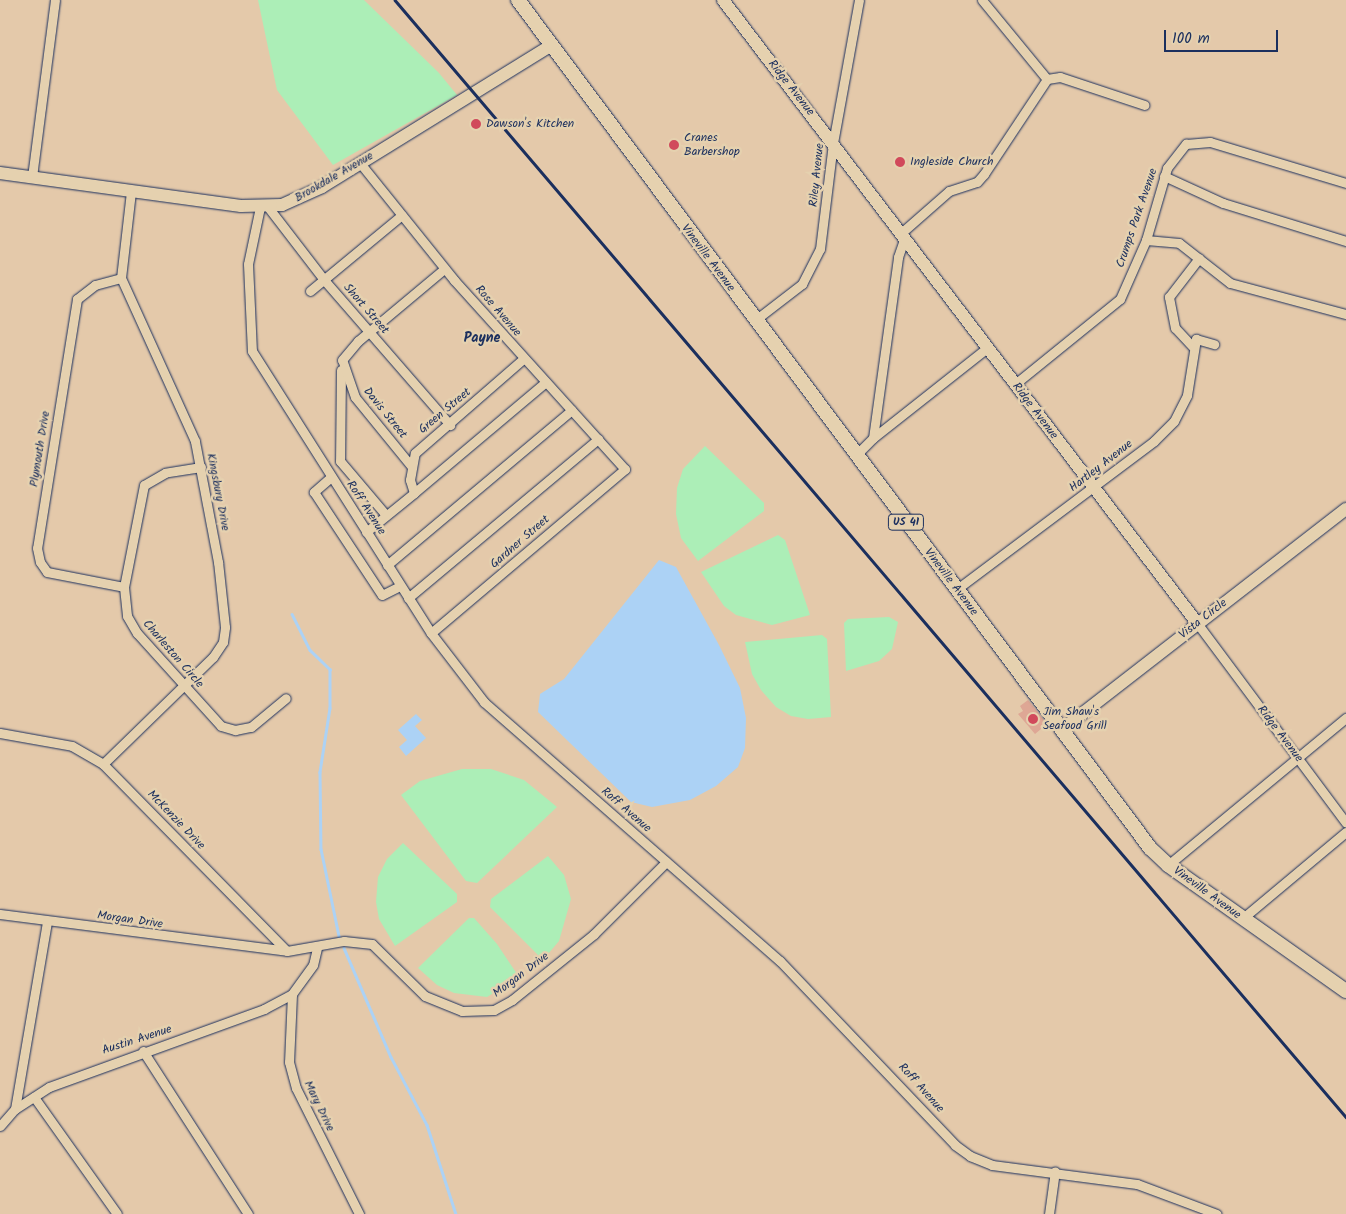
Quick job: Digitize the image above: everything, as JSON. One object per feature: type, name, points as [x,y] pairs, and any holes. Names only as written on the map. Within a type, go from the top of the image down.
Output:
[{"type":"main road","name":"Vineville Avenue","points":[[518,0],[754,321],[1139,834],[1168,865],[1346,991]]},
{"type":"street","points":[[32,177],[55,0]]},
{"type":"street","name":"Ridge Avenue","points":[[724,0],[902,237],[1197,623],[1346,823]]},
{"type":"street","points":[[982,0],[1047,79]]},
{"type":"street","name":"Riley Avenue","points":[[754,321],[798,288],[814,263],[828,201],[833,143],[856,1]]},
{"type":"street","name":"Brookdale Avenue","points":[[0,173],[264,207],[300,199],[552,45]]},
{"type":"street","points":[[873,438],[902,237],[949,191],[977,182],[1047,79],[1060,77],[1144,105]]},
{"type":"street","name":"Crumps Park Avenue","points":[[1015,384],[1120,299],[1146,240],[1164,176],[1176,152],[1196,141],[1219,144],[1346,183]]},
{"type":"street","name":"Rose Avenue","points":[[360,163],[444,269],[523,359],[625,469]]},
{"type":"street","points":[[1164,176],[1223,203],[1346,241]]},
{"type":"street","points":[[121,278],[131,191]]},
{"type":"street","name":"Short Street","points":[[264,207],[325,281],[450,425]]},
{"type":"street","name":"Roff Avenue","points":[[264,207],[248,264],[252,351],[431,633],[505,722],[812,992],[955,1145],[992,1165],[1055,1171],[1138,1184],[1218,1214]]},
{"type":"street","points":[[310,291],[325,281],[402,215]]},
{"type":"street","points":[[1146,240],[1179,243],[1230,283],[1346,314]]},
{"type":"street","points":[[1199,258],[1169,297],[1175,328],[1193,347],[1196,339],[1214,344]]},
{"type":"street","points":[[386,515],[340,461],[342,360],[370,332],[444,269]]},
{"type":"street","name":"Kingsbury Drive","points":[[104,764],[213,657],[225,635],[218,562],[201,467],[190,425],[121,278]]},
{"type":"street","name":"Plymouth Drive","points":[[121,278],[95,285],[78,299],[37,548],[40,562],[52,574],[124,587]]},
{"type":"street","name":"Hartley Avenue","points":[[957,589],[1093,488],[1174,422],[1187,396],[1193,347]]},
{"type":"street","points":[[856,455],[873,438],[987,348]]},
{"type":"street","name":"Green Street","points":[[412,467],[415,453],[450,425],[523,359]]},
{"type":"street","name":"Davis Street","points":[[342,360],[354,397],[412,467]]},
{"type":"street","points":[[366,532],[546,382]]},
{"type":"street","points":[[387,565],[572,410]]},
{"type":"street","points":[[408,598],[598,439]]},
{"type":"street","name":"Charleston Circle","points":[[201,467],[165,473],[144,485],[124,587],[124,604],[132,627],[214,721],[235,730],[257,724],[286,698]]},
{"type":"street","points":[[412,467],[414,492]]},
{"type":"street","name":"Gardner Street","points":[[431,633],[625,469]]},
{"type":"street","points":[[331,477],[314,492],[382,595],[400,586]]},
{"type":"street","name":"Vista Circle","points":[[1061,730],[1346,509]]},
{"type":"street","points":[[1168,865],[1346,718]]},
{"type":"street","name":"McKenzie Drive","points":[[0,733],[72,746],[104,764],[287,951]]},
{"type":"street","points":[[1243,918],[1346,832]]},
{"type":"street","name":"Morgan Drive","points":[[317,948],[344,941],[372,944],[435,1003],[462,1011],[494,1010],[512,1000],[594,934],[666,862]]},
{"type":"street","name":"Morgan Drive","points":[[0,914],[287,951]]},
{"type":"street","points":[[15,1109],[46,921]]},
{"type":"street","points":[[287,951],[317,948]]},
{"type":"street","name":"Mary Drive","points":[[317,948],[312,965],[292,994],[287,1046],[291,1075],[359,1214]]},
{"type":"street","name":"Austin Avenue","points":[[0,1126],[15,1109],[76,1075],[264,1009],[292,994]]},
{"type":"street","points":[[143,1051],[248,1214]]},
{"type":"street","points":[[34,1097],[117,1214]]},
{"type":"street","points":[[1049,1214],[1055,1171]]},
{"type":"green space","points":[[258,0],[364,0],[439,73],[457,95],[333,165],[277,90]]},
{"type":"green space","points":[[705,446],[764,503],[764,511],[698,561],[681,538],[676,514],[677,488],[683,469]]},
{"type":"green space","points":[[778,535],[785,540],[810,615],[772,625],[736,615],[724,606],[701,572]]},
{"type":"green space","points":[[889,617],[898,622],[892,649],[879,661],[846,671],[844,623],[848,619]]},
{"type":"green space","points":[[822,635],[827,639],[831,717],[808,719],[791,716],[776,707],[761,690],[752,674],[745,642]]},
{"type":"green space","points":[[462,769],[491,769],[524,780],[557,807],[477,883],[466,881],[401,795],[420,781]]},
{"type":"green space","points":[[403,843],[457,894],[457,902],[395,946],[379,919],[376,902],[378,877],[387,859]]},
{"type":"green space","points":[[548,856],[564,875],[571,899],[559,941],[543,960],[490,907],[491,899]]},
{"type":"green space","points":[[469,918],[474,918],[497,944],[519,977],[487,997],[454,993],[437,985],[418,968]]},
{"type":"water","points":[[659,560],[676,567],[719,645],[740,688],[746,718],[745,748],[738,767],[716,786],[690,800],[652,807],[631,802],[538,712],[540,694],[564,679]]},
{"type":"water","points":[[416,714],[422,720],[415,726],[426,738],[406,756],[399,747],[407,740],[398,730]]},
{"type":"building","name":"Jim Shaw's Seafood Grill","points":[[1028,700],[1047,724],[1035,734],[1018,714],[1023,711],[1020,706]]},
{"type":"waterway","points":[[292,614],[310,650],[330,669],[330,708],[320,772],[321,849],[339,936]]},
{"type":"waterway","points":[[344,948],[391,1057],[427,1125],[456,1214]]},
{"type":"railway","points":[[395,0],[1346,1117]]},
{"type":"place","name":"Dawson's Kitchen","points":[[476,124]]},
{"type":"place","name":"Cranes Barbershop","points":[[674,145]]},
{"type":"place","name":"Ingleside Church","points":[[900,162]]},
{"type":"place","name":"Jim Shaw's Seafood Grill","points":[[1033,719]]},
{"type":"district","name":"Payne","points":[[482,338]]}]
